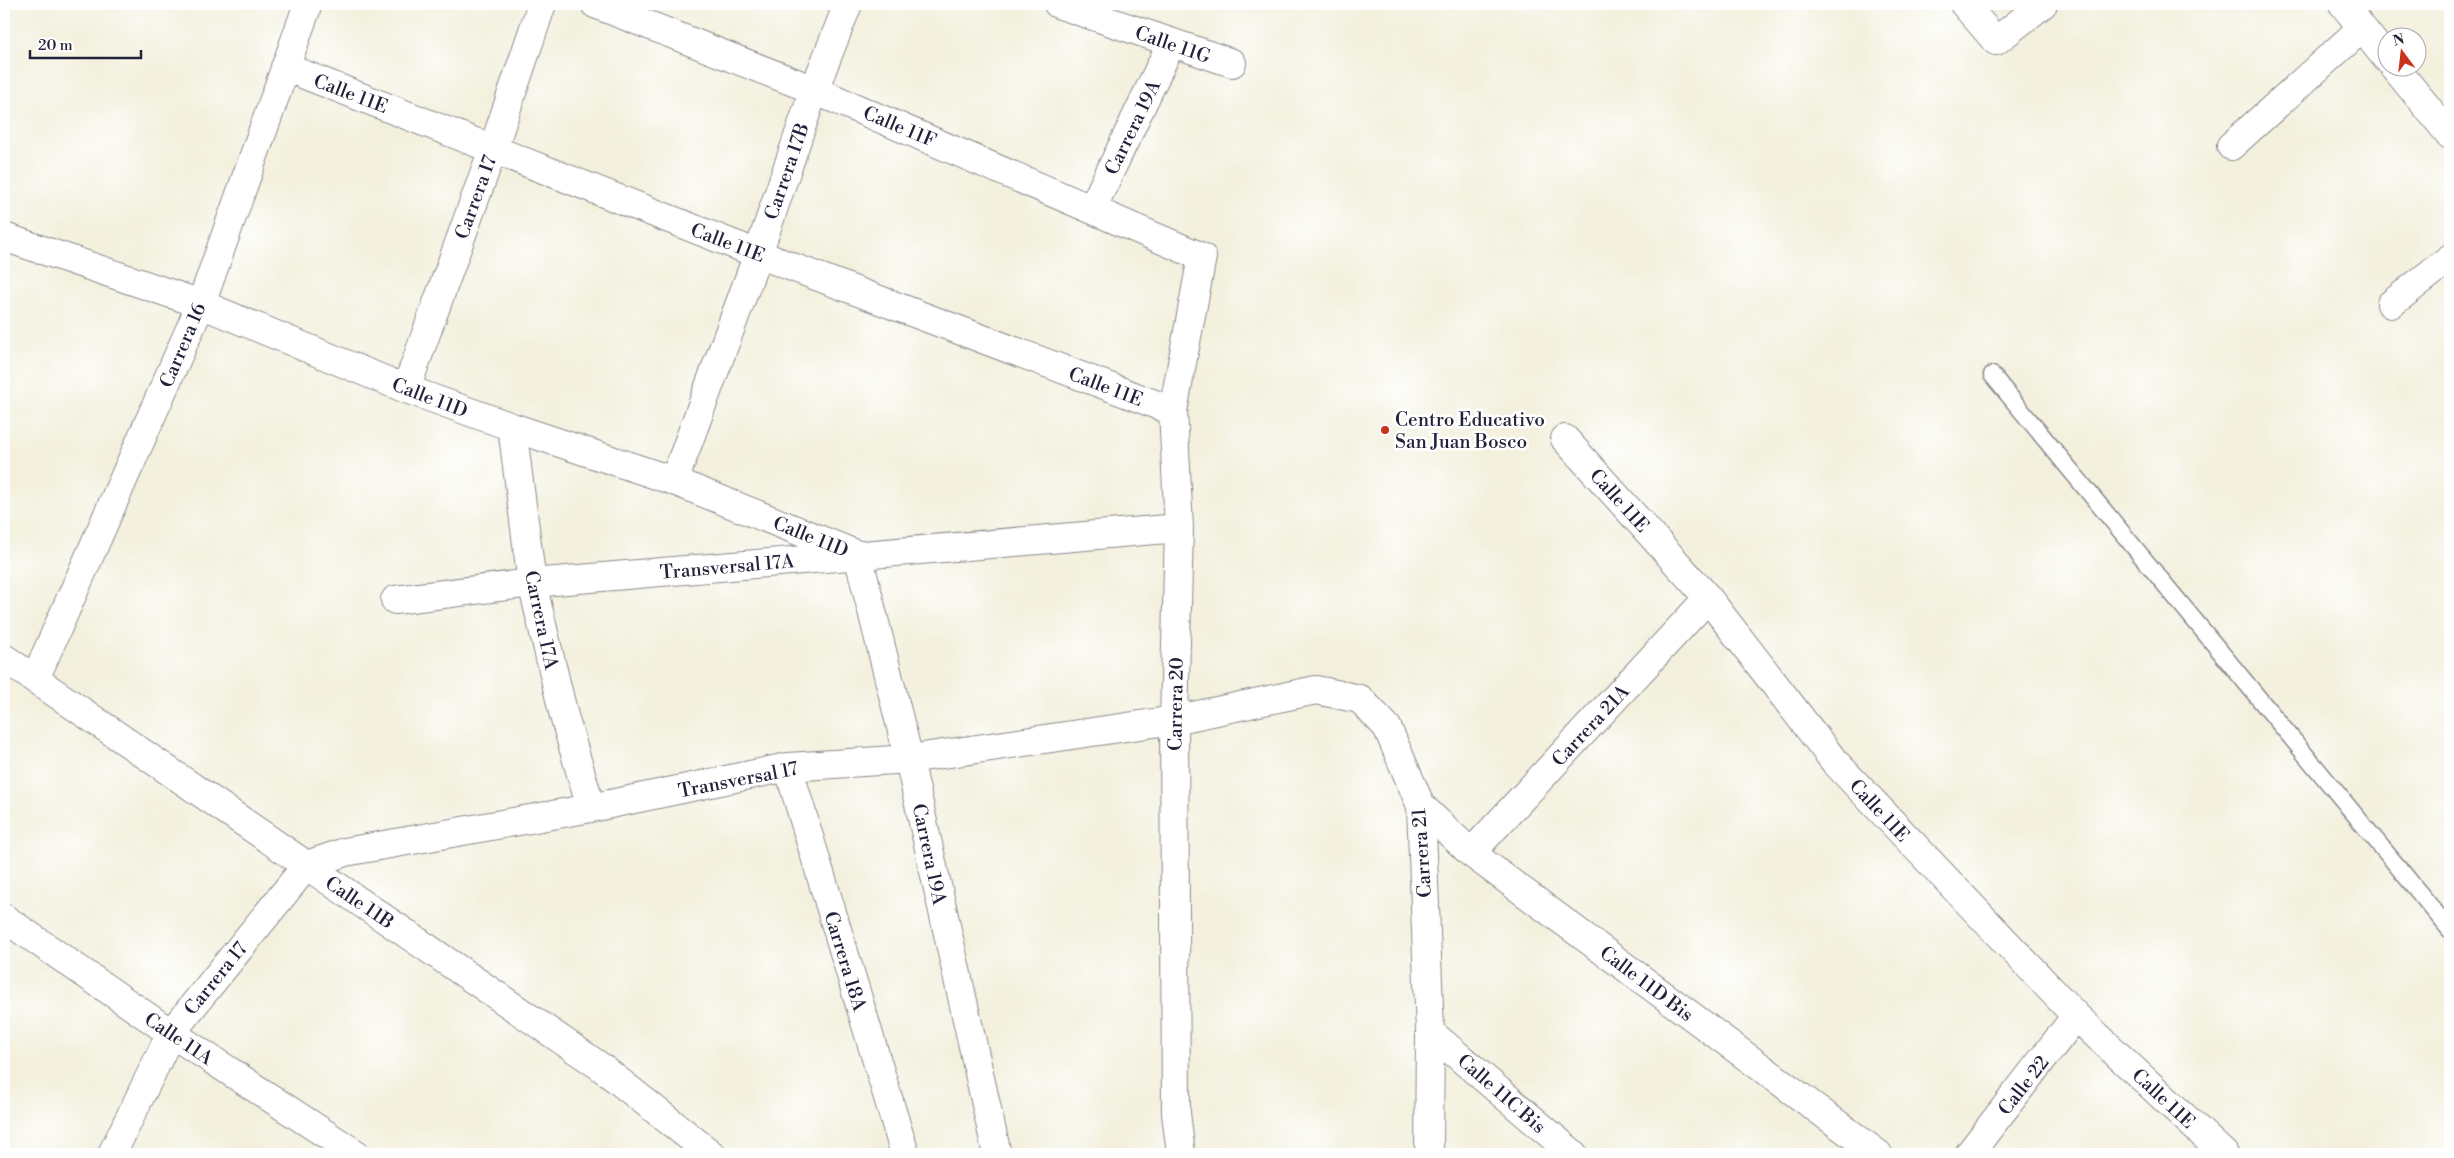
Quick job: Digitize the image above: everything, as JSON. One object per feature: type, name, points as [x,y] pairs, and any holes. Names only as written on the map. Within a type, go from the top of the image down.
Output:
[{"type":"street","name":"Carrera 16","points":[[35,679],[200,304],[308,4]]},
{"type":"street","name":"Carrera 17","points":[[406,389],[493,149],[542,4]]},
{"type":"street","name":"Calle 11F","points":[[595,4],[814,90],[1202,257]]},
{"type":"street","name":"Carrera 17B","points":[[674,480],[758,254],[814,90],[848,4]]},
{"type":"street","name":"Calle 11G","points":[[1058,4],[1171,44],[1232,63]]},
{"type":"street","points":[[1964,4],[1996,41],[2043,4]]},
{"type":"street","points":[[2342,4],[2376,46]]},
{"type":"street","points":[[2231,146],[2362,28]]},
{"type":"street","name":"Carrera 19A","points":[[1092,209],[1171,44]]},
{"type":"street","name":"Calle 11E","points":[[285,67],[758,254],[1173,412]]},
{"type":"street","points":[[2403,78],[2450,135]]},
{"type":"street","name":"Calle 11D","points":[[4,237],[200,304],[406,389],[512,427],[674,480],[858,555]]},
{"type":"street","name":"Carrera 20","points":[[1181,1154],[1176,1113],[1174,720],[1179,528],[1173,412],[1202,257]]},
{"type":"street","points":[[2391,304],[2450,258]]},
{"type":"street","name":"Carrera 17A","points":[[512,427],[532,583],[564,716],[591,808]]},
{"type":"street","name":"Calle 11E","points":[[1565,439],[1708,598],[1834,761],[2076,1016],[2224,1154]]},
{"type":"street","name":"Transversal 17A","points":[[395,600],[532,583],[1179,528]]},
{"type":"street","name":"Carrera 19A","points":[[858,555],[910,758],[997,1154]]},
{"type":"street","name":"Carrera 21A","points":[[1471,853],[1708,598]]},
{"type":"street","name":"Calle 11B","points":[[4,658],[601,1067],[711,1154]]},
{"type":"street","name":"Carrera 21","points":[[1174,720],[1316,690],[1360,699],[1387,727],[1421,806],[1430,1032],[1429,1154]]},
{"type":"street","name":"Transversal 17","points":[[307,866],[345,852],[591,808],[788,767],[910,758],[1174,720]]},
{"type":"street","name":"Carrera 18A","points":[[788,767],[905,1154]]},
{"type":"street","name":"Calle 11D Bis","points":[[1421,806],[1471,853],[1878,1154]]},
{"type":"street","name":"Carrera 17","points":[[112,1154],[171,1033],[307,866]]},
{"type":"street","name":"Calle 11A","points":[[4,918],[171,1033],[356,1154]]},
{"type":"street","name":"Calle 22","points":[[1969,1154],[2076,1016]]},
{"type":"street","name":"Calle 11C Bis","points":[[1430,1032],[1573,1154]]},
{"type":"lane","points":[[1992,375],[2450,930]]},
{"type":"place","name":"Centro Educativo San Juan Bosco","points":[[1385,430]]}]
